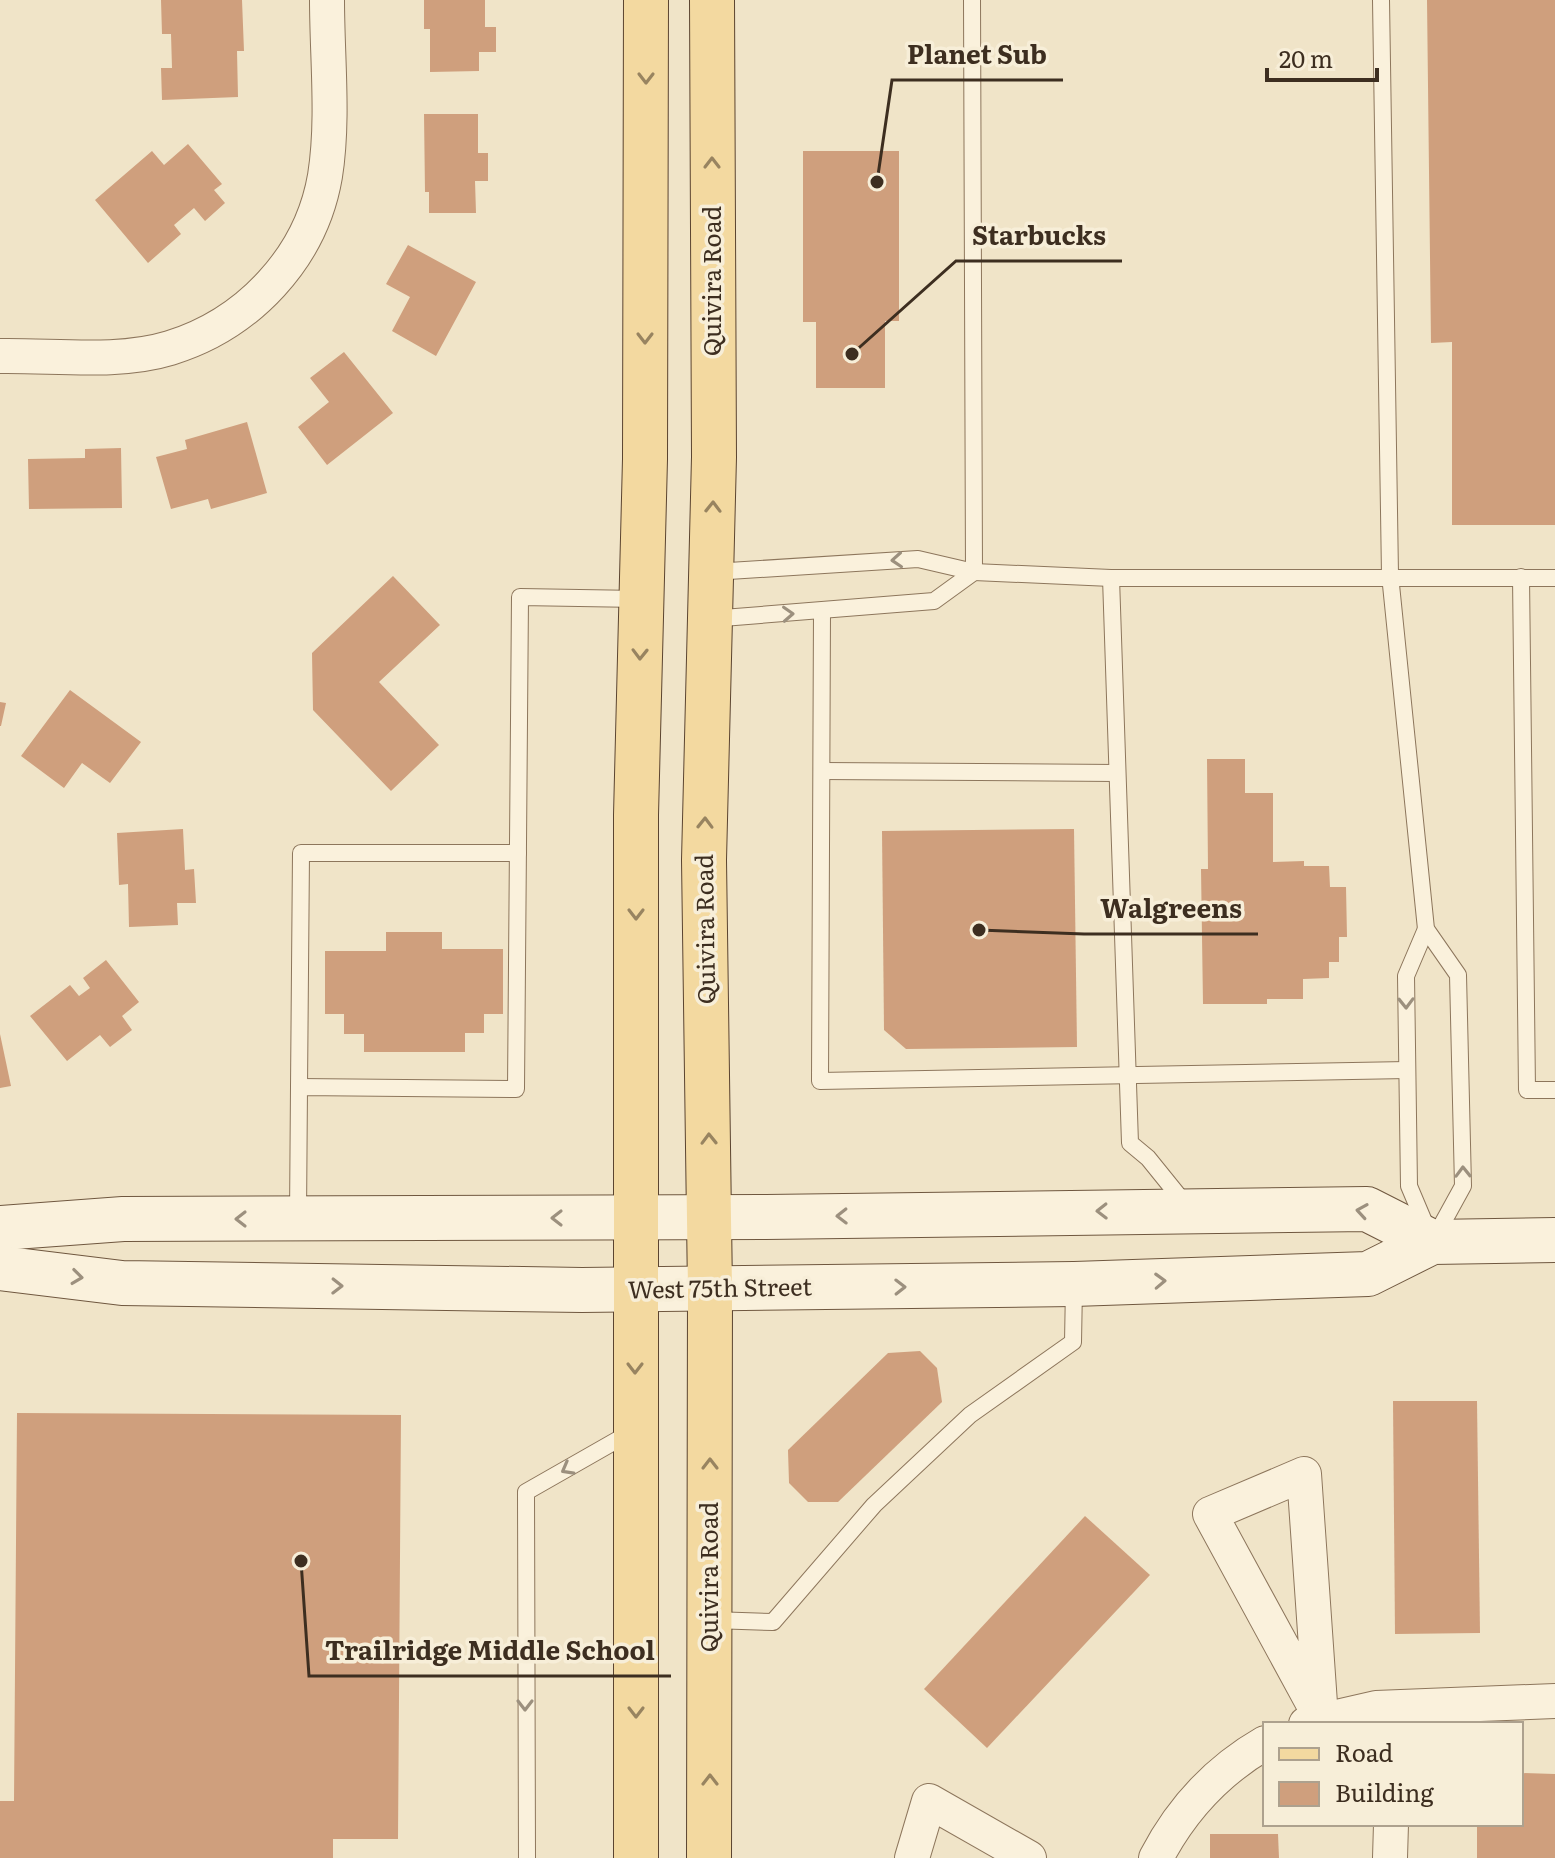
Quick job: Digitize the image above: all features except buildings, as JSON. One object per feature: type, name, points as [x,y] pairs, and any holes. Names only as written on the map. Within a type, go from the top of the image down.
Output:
[{"type":"main road","points":[[636,1858],[635,1218],[646,0]]},
{"type":"main road","name":"Quivira Road","points":[[709,1858],[710,1217],[704,860],[714,457],[712,0]]},
{"type":"main road","points":[[641,599],[710,597]]},
{"type":"main road","name":"West 75th Street","points":[[0,1228],[123,1219],[635,1218],[1367,1209],[1432,1242]]},
{"type":"main road","name":"West 75th Street","points":[[0,1268],[122,1283],[635,1290],[1074,1284],[1368,1274],[1432,1242],[1555,1240]]},
{"type":"street","points":[[0,356],[127,355],[168,349],[210,332],[253,303],[284,273],[307,233],[324,178],[327,0]]},
{"type":"street","points":[[1304,1474],[1306,1505],[1313,1721],[1210,1514],[1304,1474]]},
{"type":"street","points":[[1313,1721],[1555,1701]]},
{"type":"street","points":[[1156,1858],[1197,1798],[1236,1760],[1263,1744]]},
{"type":"street","points":[[912,1858],[929,1801],[1029,1858]]},
{"type":"street","points":[[1390,1858],[1391,1826]]},
{"type":"lane","points":[[972,0],[974,572]]},
{"type":"lane","points":[[1381,0],[1390,575],[1426,929],[1406,976],[1409,1186],[1432,1242]]},
{"type":"lane","points":[[710,597],[918,559],[974,572],[1111,578],[1390,575],[1555,578]]},
{"type":"lane","points":[[710,597],[822,612],[934,601],[974,572]]},
{"type":"lane","points":[[1521,577],[1527,1090],[1555,1090]]},
{"type":"lane","points":[[1111,578],[1130,1143],[1148,1158],[1190,1209]]},
{"type":"lane","points":[[299,1087],[516,1089],[520,597],[641,599]]},
{"type":"lane","points":[[822,612],[820,1081],[1407,1070]]},
{"type":"lane","points":[[822,771],[1117,773]]},
{"type":"lane","points":[[298,1218],[301,853],[518,853]]},
{"type":"lane","points":[[1426,929],[1458,975],[1463,1174],[1463,1186],[1432,1242]]},
{"type":"lane","points":[[711,1620],[773,1622],[874,1505],[970,1415],[1073,1342],[1074,1284]]},
{"type":"lane","points":[[524,1857],[526,1492],[635,1430]]},
{"type":"place","name":"Planet Sub","points":[[877,182]]},
{"type":"place","name":"Starbucks","points":[[852,354]]},
{"type":"place","name":"Walgreens","points":[[979,930]]},
{"type":"place","name":"Trailridge Middle School","points":[[301,1561]]}]
